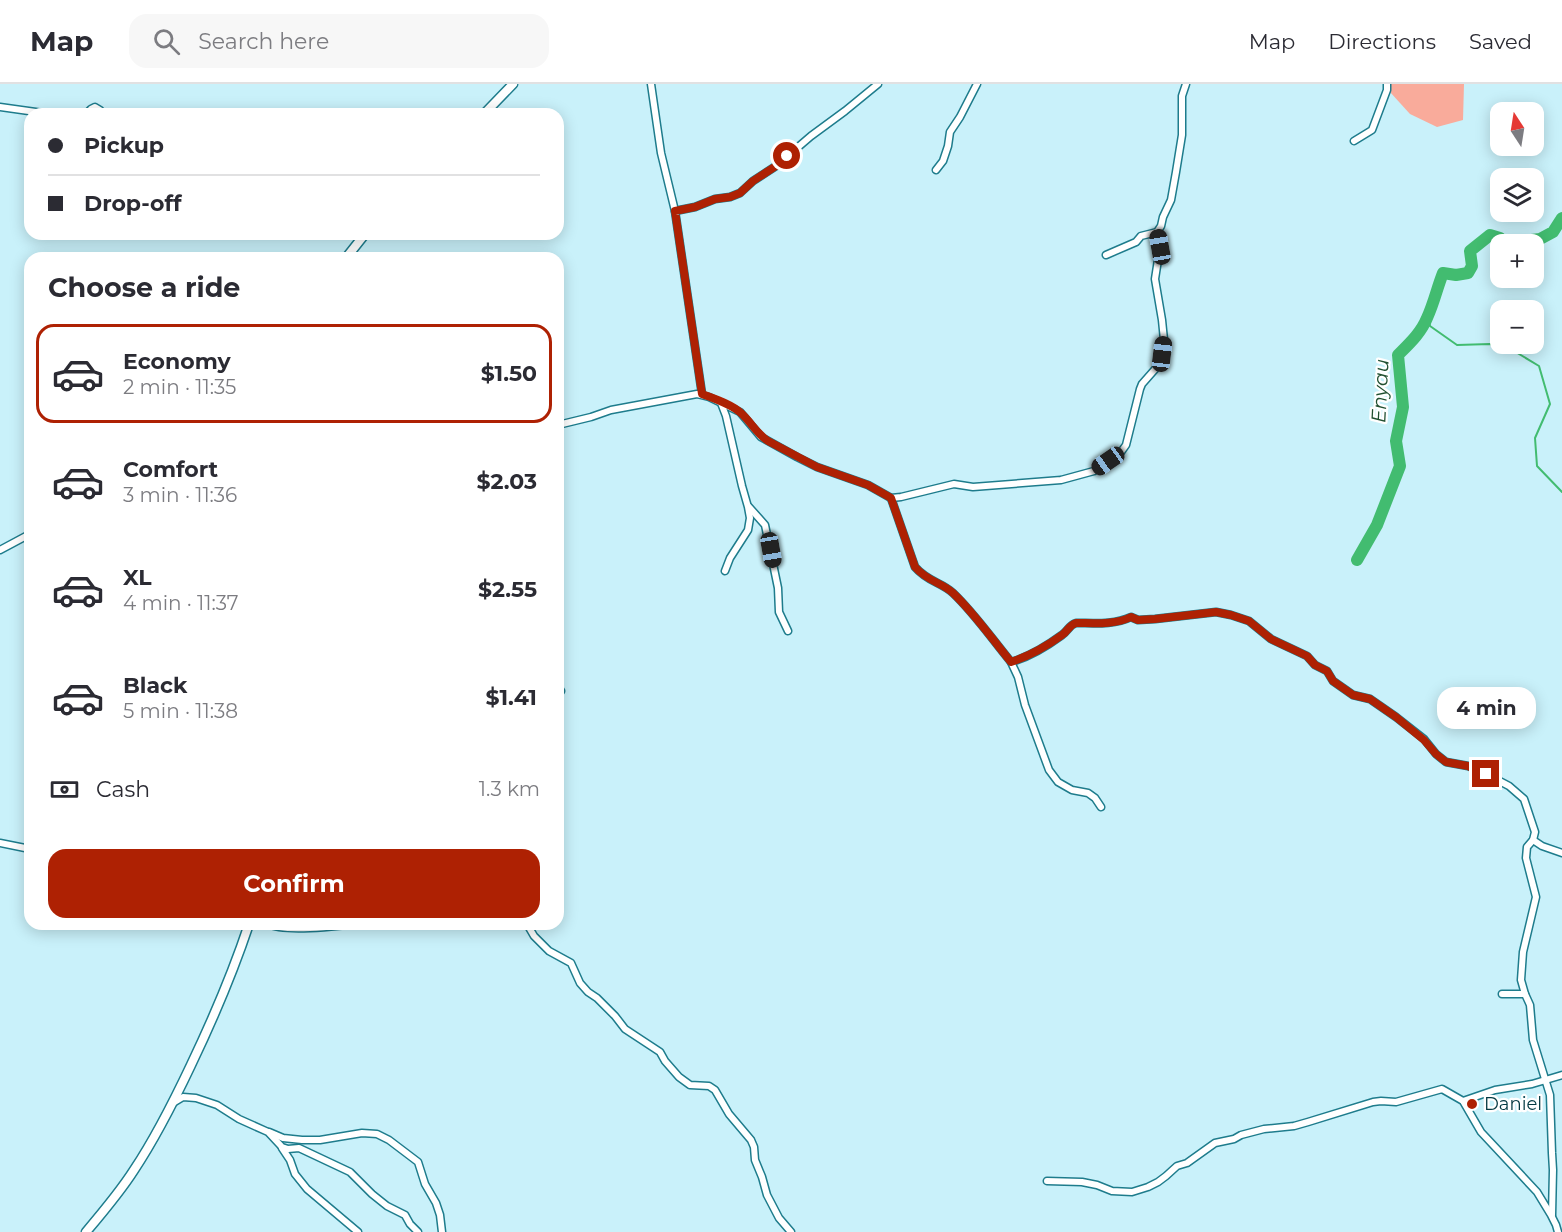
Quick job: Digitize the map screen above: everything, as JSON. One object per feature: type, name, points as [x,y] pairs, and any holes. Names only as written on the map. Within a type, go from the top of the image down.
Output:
[{"type":"street","points":[[490,108],[513,84]]},
{"type":"street","points":[[651,84],[661,153],[675,211],[702,394]]},
{"type":"street","points":[[675,211],[740,193],[878,84]]},
{"type":"street","points":[[936,170],[943,161],[950,132],[977,84]]},
{"type":"street","points":[[1106,255],[1136,242],[1141,236],[1157,232],[1161,226],[1171,200],[1182,135],[1182,96],[1186,84]]},
{"type":"street","points":[[1354,141],[1372,130],[1387,84]]},
{"type":"street","points":[[0,107],[24,110]]},
{"type":"street","points":[[564,423],[582,420],[611,410],[702,394],[740,412],[761,437],[768,441],[817,467],[868,485],[891,498],[954,484],[973,487],[1061,480],[1094,471],[1121,452],[1126,445],[1140,389],[1157,367],[1162,354],[1164,331],[1155,279],[1160,247],[1157,232]]},
{"type":"street","points":[[351,252],[360,240]]},
{"type":"street","points":[[721,403],[748,507],[749,526],[725,571]]},
{"type":"street","points":[[891,498],[915,567],[922,575],[953,593],[989,633],[1011,662],[1053,776],[1072,790],[1081,791],[1095,798],[1101,807]]},
{"type":"street","points":[[748,507],[765,525],[778,588],[779,612],[788,631]]},
{"type":"street","points":[[0,550],[24,537]]},
{"type":"street","points":[[1011,662],[1041,649],[1062,635],[1071,624],[1105,623],[1122,621],[1131,617],[1138,620],[1211,613],[1231,615],[1249,621],[1271,639],[1307,656],[1315,665],[1327,671],[1333,681],[1353,695],[1370,699],[1424,740],[1446,762],[1468,766],[1509,786],[1524,799],[1535,832],[1527,848],[1526,858],[1536,897],[1523,952],[1521,980],[1530,1005],[1533,1040],[1550,1095],[1551,1153],[1554,1170],[1551,1215]]},
{"type":"street","points":[[1533,840],[1562,853]]},
{"type":"street","points":[[0,843],[24,848]]},
{"type":"street","points":[[86,1232],[134,1170],[173,1104],[233,971],[247,930]]},
{"type":"street","points":[[530,930],[549,951],[571,963],[580,983],[588,992],[599,1000],[625,1029],[660,1052],[665,1061],[687,1084],[709,1086],[715,1090],[729,1114],[752,1142],[755,1160],[767,1195],[779,1218],[790,1232]]},
{"type":"street","points":[[1502,993],[1525,994]]},
{"type":"street","points":[[1047,1181],[1082,1182],[1112,1191],[1132,1192],[1158,1182],[1177,1166],[1187,1163],[1211,1145],[1241,1135],[1276,1126],[1308,1122],[1373,1102],[1396,1102],[1437,1089],[1446,1090],[1463,1101],[1495,1090],[1562,1075]]},
{"type":"street","points":[[173,1104],[183,1097],[196,1098],[217,1105],[239,1119],[283,1138],[320,1140],[362,1133],[377,1134],[389,1140],[418,1162],[424,1184],[436,1203],[442,1232]]},
{"type":"street","points":[[1463,1101],[1481,1132],[1537,1192],[1558,1232]]},
{"type":"street","points":[[268,1132],[282,1147],[295,1174],[307,1189],[358,1232]]},
{"type":"street","points":[[282,1147],[299,1148],[350,1172],[387,1206],[405,1215],[418,1232]]},
{"type":"shaded area","points":[[1390,84],[1464,84],[1463,120],[1437,127],[1410,114],[1390,92]]},
{"type":"waterway","name":"Enyau","points":[[1357,560],[1377,525],[1400,466],[1396,441],[1403,407],[1398,355],[1421,329],[1432,307],[1443,273],[1456,275],[1468,273],[1472,266],[1470,251],[1490,235],[1500,238],[1504,243],[1540,239],[1553,232],[1562,218]]},
{"type":"waterway","points":[[1428,317],[1430,326],[1457,345],[1490,344],[1514,351],[1539,366],[1550,404],[1535,438],[1537,466],[1562,492]]},
{"type":"place","name":"Daniel","points":[[1472,1104]]},
{"type":"route","points":[[787,156],[740,193],[675,211],[702,394],[740,412],[761,437],[797,457],[817,467],[868,485],[891,498],[915,567],[922,575],[953,593],[989,633],[1011,662],[1041,649],[1062,635],[1071,624],[1105,623],[1122,621],[1131,617],[1138,620],[1181,617],[1216,612],[1231,615],[1249,621],[1271,639],[1307,656],[1315,665],[1327,671],[1333,681],[1353,695],[1370,699],[1408,725],[1446,762],[1468,766],[1486,774]]}]
